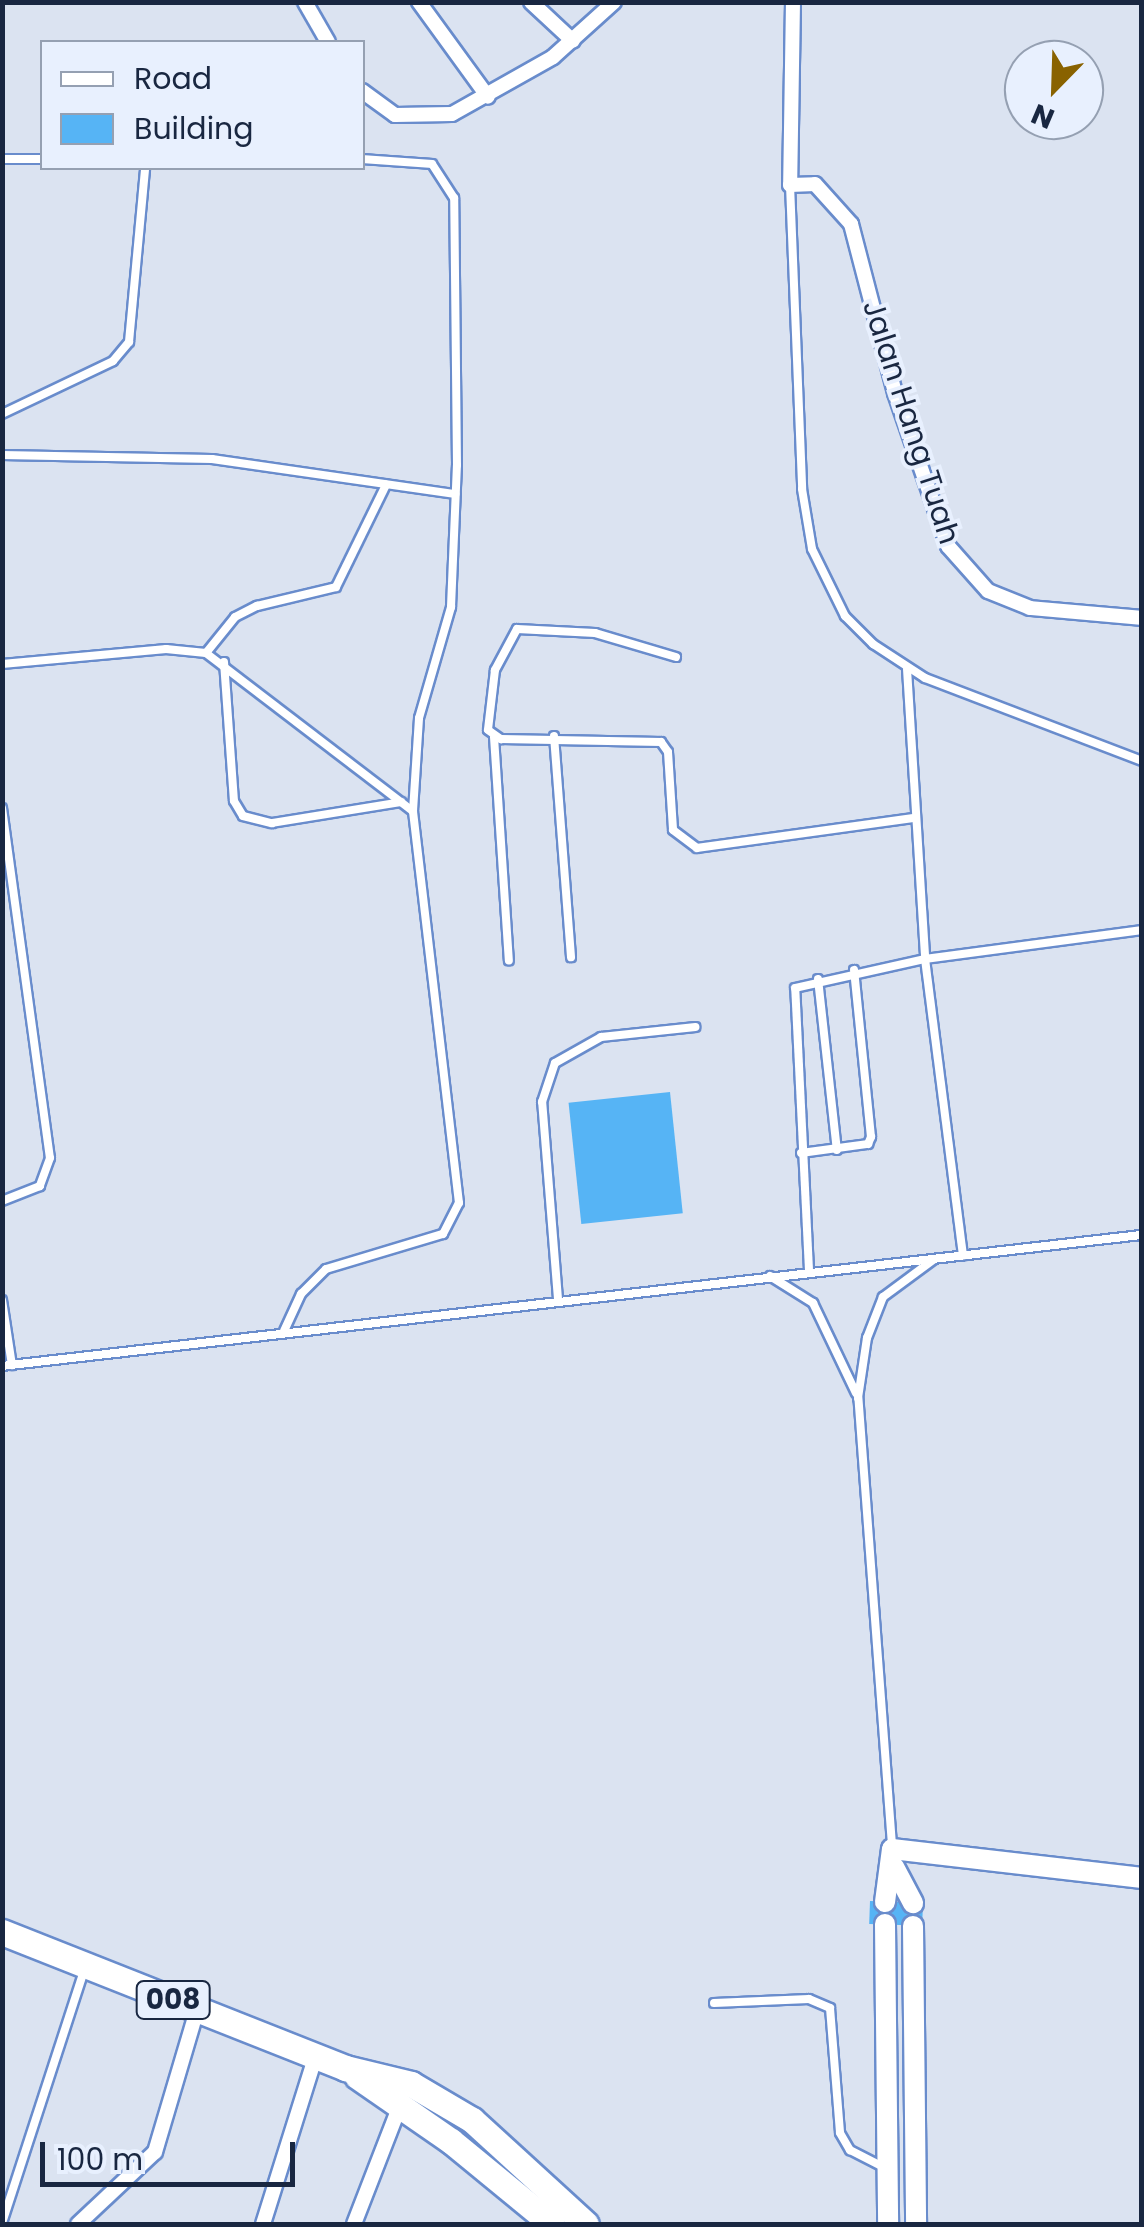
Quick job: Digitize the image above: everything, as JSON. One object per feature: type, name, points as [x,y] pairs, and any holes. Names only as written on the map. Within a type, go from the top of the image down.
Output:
[{"type":"highway","name":"008","points":[[2,1932],[345,2068],[411,2084],[472,2120],[586,2224]]},
{"type":"highway","name":"008","points":[[345,2068],[451,2141],[552,2224]]},
{"type":"street","points":[[305,2],[327,40]]},
{"type":"street","points":[[420,2],[488,97]]},
{"type":"street","points":[[531,2],[573,41]]},
{"type":"street","points":[[365,93],[395,115],[426,118],[488,97],[573,41],[614,2]]},
{"type":"street","points":[[790,185],[792,2]]},
{"type":"street","name":"Jalan Hang Tuah","points":[[790,185],[815,184],[851,224],[894,393],[948,546],[965,568],[988,592],[1030,608],[1142,618]]},
{"type":"street","points":[[894,1858],[1142,1878]]},
{"type":"street","points":[[885,1902],[894,1858]]},
{"type":"street","points":[[894,1858],[913,1903]]},
{"type":"street","points":[[885,1924],[888,2224]]},
{"type":"street","points":[[913,1926],[916,2224]]},
{"type":"street","points":[[888,2005],[914,2004]]},
{"type":"street","points":[[78,2224],[155,2152],[197,2010]]},
{"type":"street","points":[[262,2224],[316,2056]]},
{"type":"street","points":[[354,2224],[399,2108]]},
{"type":"lane","points":[[2,159],[40,159]]},
{"type":"lane","points":[[284,1331],[301,1294],[326,1269],[444,1234],[457,1216],[413,811],[418,718],[451,607],[456,494],[454,198],[432,164],[365,159]]},
{"type":"lane","points":[[2,414],[114,362],[128,342],[145,170]]},
{"type":"lane","points":[[790,185],[796,398],[812,548],[845,616],[907,669],[1142,761]]},
{"type":"lane","points":[[2,455],[212,459],[456,494]]},
{"type":"lane","points":[[206,653],[235,617],[257,606],[336,587],[386,484]]},
{"type":"lane","points":[[509,960],[494,736],[487,720],[495,670],[517,629],[596,633],[676,657]]},
{"type":"lane","points":[[2,664],[166,649],[206,653],[224,662],[413,811]]},
{"type":"lane","points":[[224,662],[234,801],[243,816],[272,823],[401,802]]},
{"type":"lane","points":[[907,669],[924,959],[963,1256]]},
{"type":"lane","points":[[494,736],[661,742],[668,752],[672,830],[698,848],[913,818]]},
{"type":"lane","points":[[554,736],[570,957]]},
{"type":"lane","points":[[2,808],[50,1158],[40,1186],[2,1201]]},
{"type":"lane","points":[[810,1270],[790,998],[800,982],[924,959],[1142,930]]},
{"type":"lane","points":[[801,1153],[868,1144],[871,1138],[854,970]]},
{"type":"lane","points":[[818,979],[837,1150]]},
{"type":"lane","points":[[558,1299],[542,1102],[555,1063],[601,1037],[695,1027]]},
{"type":"lane","points":[[2,1300],[8,1365],[768,1274],[1142,1235]]},
{"type":"lane","points":[[894,1858],[858,1398],[866,1338],[883,1297],[936,1258]]},
{"type":"lane","points":[[768,1274],[812,1303],[858,1398]]},
{"type":"lane","points":[[2,2224],[86,1966]]},
{"type":"lane","points":[[714,2003],[808,1999],[830,2008],[840,2133],[850,2150],[890,2170]]},
{"type":"building","points":[[670,1092],[683,1213],[581,1224],[569,1103]]},
{"type":"building","points":[[870,1901],[923,1903],[922,1926],[869,1924]]}]
